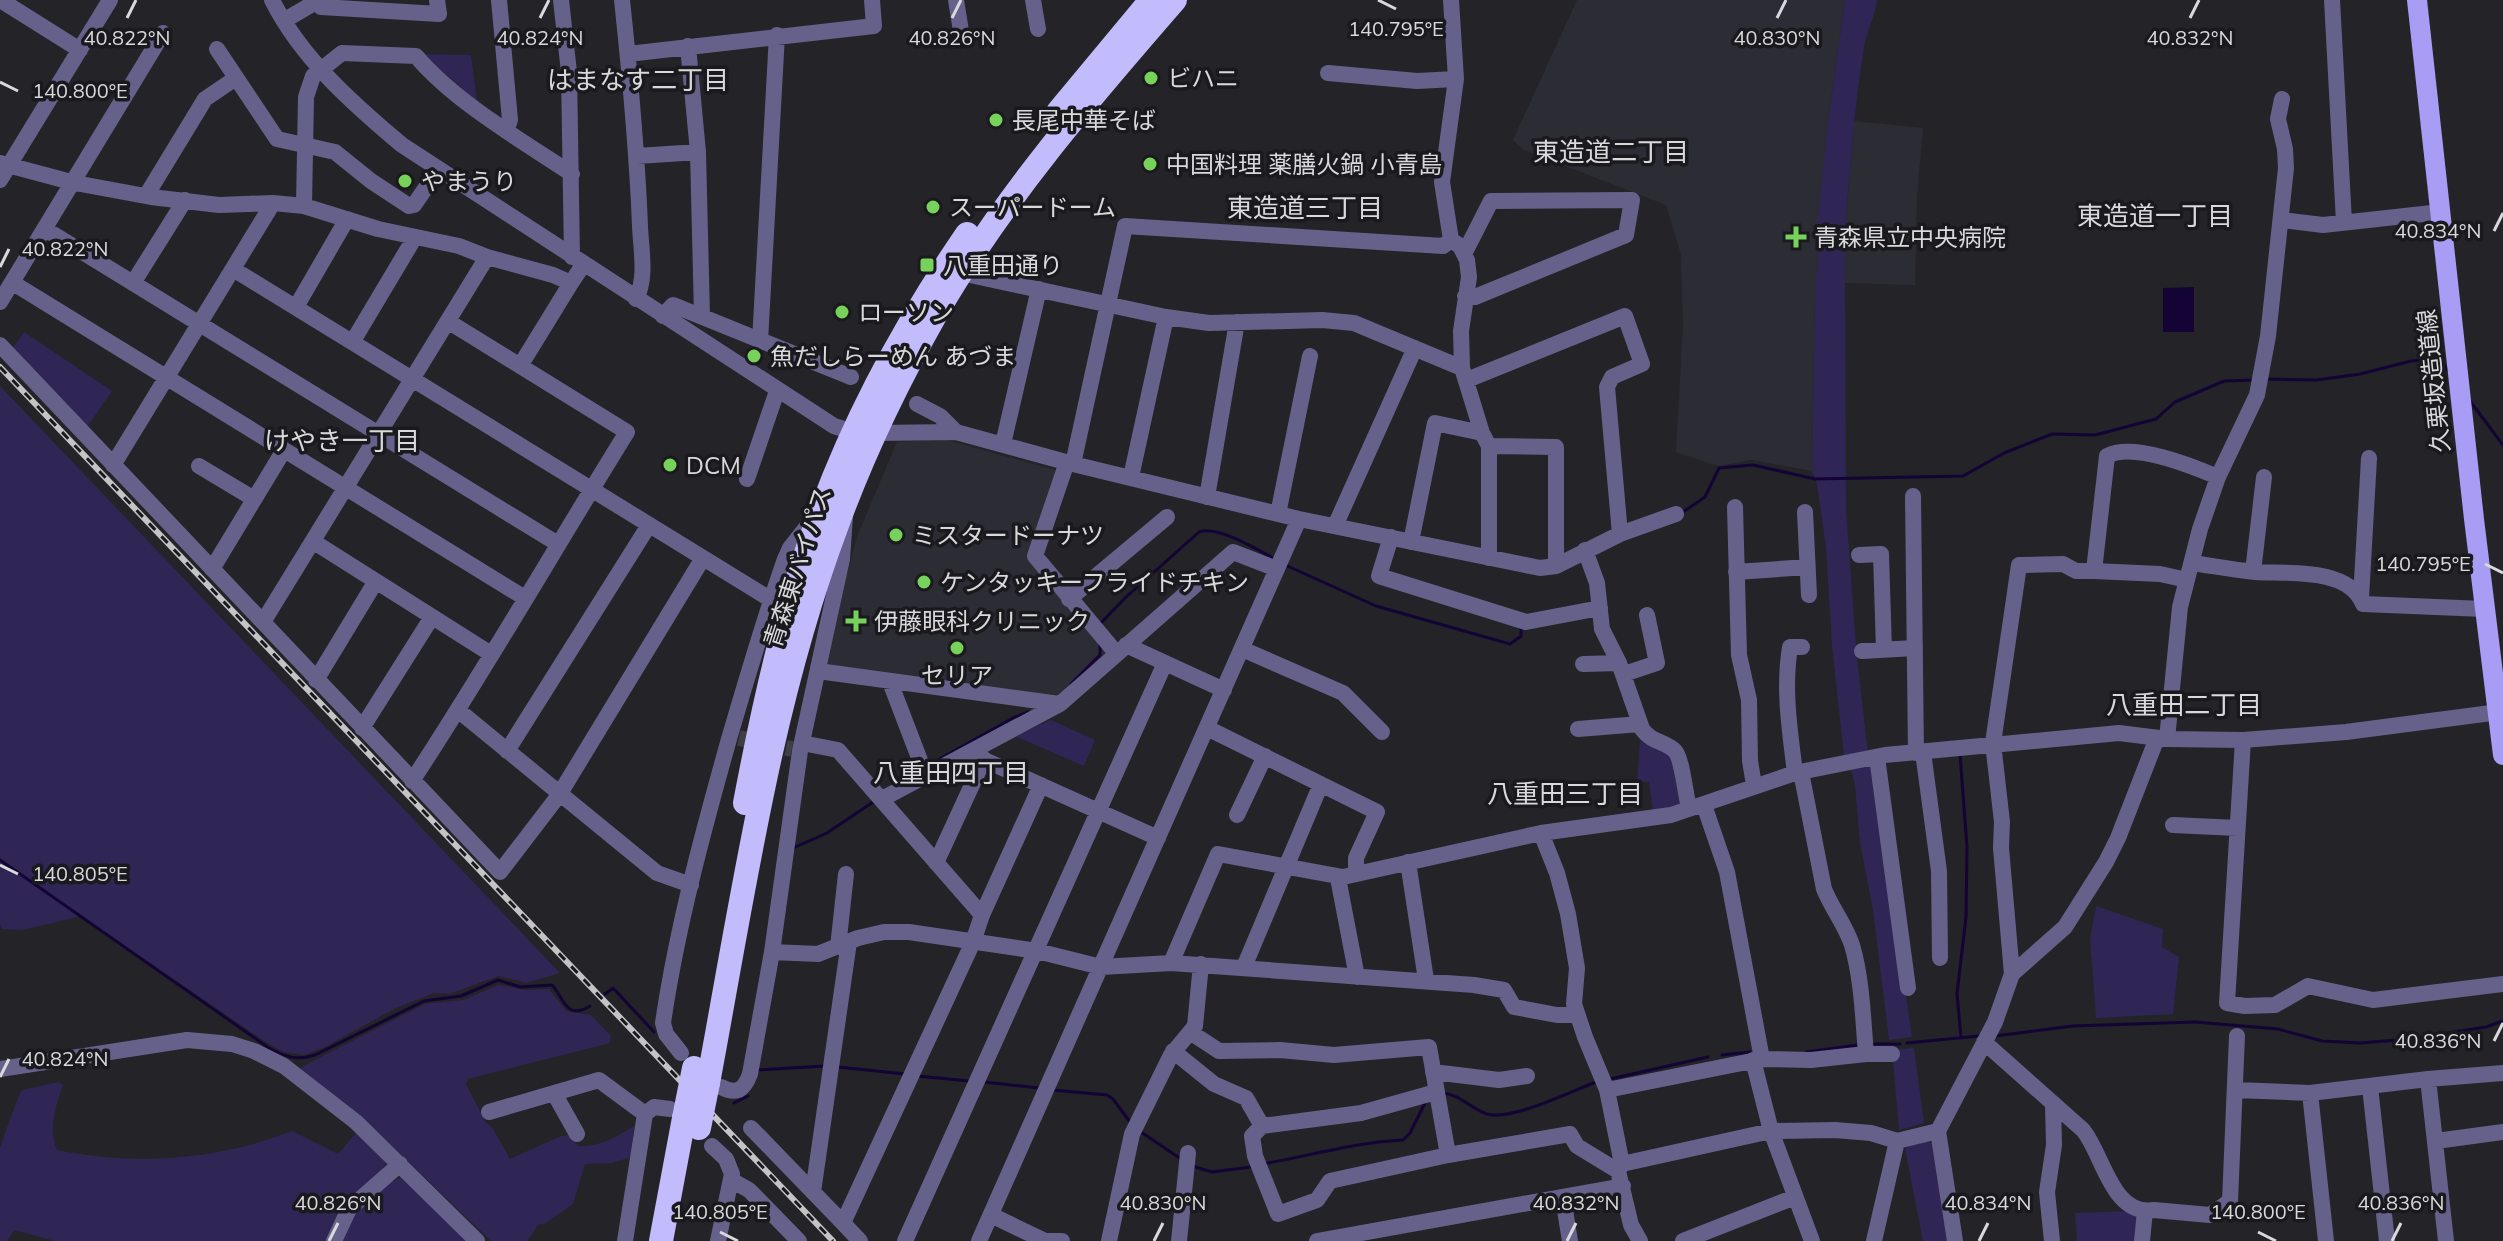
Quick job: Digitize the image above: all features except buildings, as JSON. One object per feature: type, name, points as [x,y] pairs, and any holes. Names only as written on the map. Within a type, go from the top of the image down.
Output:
[{"type":"highway","name":"青森東バイパス","points":[[678,1241],[701,1073],[775,740],[832,508],[897,345],[939,275],[1034,141],[1151,0]]},
{"type":"highway","name":"青森東バイパス","points":[[864,433],[998,215],[1055,141],[1175,0]]},
{"type":"highway","name":"青森東バイパス","points":[[661,1241],[692,1125]]},
{"type":"main road","name":"久栗坂造道線","points":[[2417,0],[2484,609],[2496,636],[2503,755]]},
{"type":"street","points":[[110,0],[3,170],[146,196],[219,205],[273,203],[304,206],[459,246],[571,283]]},
{"type":"street","points":[[272,0],[321,69],[369,118],[438,170],[834,426],[864,433],[956,432],[1299,519],[1540,568],[1556,566],[1620,534],[1676,514]]},
{"type":"street","points":[[285,20],[314,1],[321,7],[439,14],[437,0]]},
{"type":"street","points":[[499,0],[510,120],[506,131]]},
{"type":"street","points":[[520,366],[571,283],[577,261],[569,72],[561,0]]},
{"type":"street","points":[[622,0],[637,156],[642,270],[641,290],[636,299]]},
{"type":"street","points":[[628,54],[874,26],[872,0]]},
{"type":"street","points":[[956,0],[961,31]]},
{"type":"street","points":[[1033,0],[1038,29]]},
{"type":"street","points":[[1451,0],[1456,79],[1442,182],[1451,240],[1460,246],[1464,254],[1469,277],[1461,331],[1464,374],[1486,440],[1489,558]]},
{"type":"street","points":[[2332,0],[2344,222]]},
{"type":"street","points":[[2,2],[80,50]]},
{"type":"street","points":[[0,302],[75,183],[163,33]]},
{"type":"street","points":[[760,341],[777,35]]},
{"type":"street","points":[[688,46],[698,152],[702,316]]},
{"type":"street","points":[[217,49],[277,139],[335,152],[409,206],[414,205],[438,170]]},
{"type":"street","points":[[304,206],[306,97],[313,76],[342,53],[416,56],[428,70],[506,131],[572,174]]},
{"type":"street","points":[[1328,73],[1417,81],[1456,79]]},
{"type":"street","points":[[146,196],[205,99],[236,78]]},
{"type":"street","points":[[2012,974],[2065,927],[2106,862],[2162,738],[2180,607],[2200,529],[2218,477],[2257,395],[2268,336],[2282,220],[2285,149],[2278,119],[2282,99]]},
{"type":"street","points":[[637,156],[698,152]]},
{"type":"street","points":[[133,283],[185,200]]},
{"type":"street","points":[[1464,254],[1491,201],[1632,200],[1626,235],[1475,297],[1465,296]]},
{"type":"street","points":[[113,465],[273,203]]},
{"type":"street","points":[[2282,220],[2323,225],[2441,212]]},
{"type":"street","points":[[296,307],[347,219]]},
{"type":"street","points":[[1224,690],[1165,663],[1122,650],[1069,599],[1035,556],[1070,463],[1125,226],[1443,246],[1451,240]]},
{"type":"street","points":[[45,229],[558,544]]},
{"type":"street","points":[[353,341],[415,237]]},
{"type":"street","points":[[263,622],[487,257]]},
{"type":"street","points":[[233,269],[770,599]]},
{"type":"street","points":[[961,273],[1166,317],[1209,323],[1322,320],[1354,323],[1415,348],[1464,374],[1625,316],[1642,364],[1612,377],[1607,387],[1620,534]]},
{"type":"street","points":[[13,283],[525,598]]},
{"type":"street","points":[[1003,444],[1039,289]]},
{"type":"street","points":[[663,316],[673,305],[851,377]]},
{"type":"street","points":[[1131,477],[1166,317]]},
{"type":"street","points":[[412,781],[459,711],[627,432],[449,322]]},
{"type":"street","points":[[1207,497],[1237,322]]},
{"type":"street","points":[[0,345],[500,872],[559,795],[703,558]]},
{"type":"street","points":[[1335,526],[1415,348]]},
{"type":"street","points":[[1278,514],[1310,356]]},
{"type":"street","points":[[747,479],[777,391]]},
{"type":"street","points":[[917,404],[940,416],[956,432]]},
{"type":"street","points":[[1411,542],[1435,423],[1486,440],[1556,447],[1556,566]]},
{"type":"street","points":[[212,569],[284,450]]},
{"type":"street","points":[[2094,571],[2107,456],[2116,451],[2172,458],[2218,477]]},
{"type":"street","points":[[2361,598],[2369,458]]},
{"type":"street","points":[[199,466],[254,499]]},
{"type":"street","points":[[2253,572],[2264,477]]},
{"type":"street","points":[[1913,496],[1919,752],[1939,871],[1940,958]]},
{"type":"street","points":[[1735,507],[1739,655],[1749,700],[1750,761],[1754,785]]},
{"type":"street","points":[[832,508],[846,525],[844,546],[818,671],[798,748],[772,952],[750,1074],[746,1086],[740,1091],[731,1092],[701,1073],[666,1034],[663,1023],[691,885],[735,737],[747,674],[770,599],[790,548],[832,508]]},
{"type":"street","points":[[1805,512],[1809,595]]},
{"type":"street","points":[[1069,599],[1167,517]]},
{"type":"street","points":[[979,1241],[1299,519]]},
{"type":"street","points":[[507,751],[649,525]]},
{"type":"street","points":[[1391,537],[1379,576],[1526,622],[1600,608]]},
{"type":"street","points":[[314,542],[491,654]]},
{"type":"street","points":[[1585,550],[1597,583],[1602,629],[1622,668],[1640,724],[1649,739],[1674,749],[1680,758],[1696,807],[1727,872],[1771,1131],[1812,1241]]},
{"type":"street","points":[[882,799],[926,776],[977,756],[1060,704],[1233,552],[1277,569]]},
{"type":"street","points":[[1859,555],[1881,554],[1884,650]]},
{"type":"street","points":[[2192,563],[2339,580],[2352,587],[2363,604],[2484,609]]},
{"type":"street","points":[[1955,1241],[1938,1131],[1995,1022],[2012,974],[2001,861],[2002,822],[1993,743],[2019,565],[2063,564],[2076,571],[2160,574],[2187,580]]},
{"type":"street","points":[[1736,572],[1807,567]]},
{"type":"street","points":[[316,680],[376,581]]},
{"type":"street","points":[[1583,664],[1622,668],[1657,663],[1647,615]]},
{"type":"street","points":[[362,728],[432,617]]},
{"type":"street","points":[[1802,647],[1790,647],[1787,705],[1798,773],[1824,889],[1853,947],[1866,1054]]},
{"type":"street","points":[[1862,651],[1915,648]]},
{"type":"street","points":[[1242,649],[1343,693],[1382,732]]},
{"type":"street","points":[[905,1241],[1165,663]]},
{"type":"street","points":[[818,671],[1060,704]]},
{"type":"street","points":[[890,682],[926,776]]},
{"type":"street","points":[[459,711],[657,873],[691,885]]},
{"type":"street","points":[[1171,963],[1218,854],[1338,878],[1541,833],[1625,823],[1696,807],[1754,785],[1798,773],[1877,757],[1993,743],[2119,733],[2162,738],[2243,740],[2346,732],[2499,712]]},
{"type":"street","points":[[1578,729],[1640,724]]},
{"type":"street","points":[[1207,728],[1377,812],[1356,858],[1356,874]]},
{"type":"street","points":[[2243,740],[2227,1003],[2275,1005],[2308,986],[2373,1000],[2503,984]]},
{"type":"street","points":[[798,748],[838,750],[982,915]]},
{"type":"street","points":[[977,756],[1158,838]]},
{"type":"street","points":[[936,863],[977,756]]},
{"type":"street","points":[[1237,815],[1265,756]]},
{"type":"street","points":[[1877,757],[1908,988]]},
{"type":"street","points":[[1244,967],[1321,784]]},
{"type":"street","points":[[843,1223],[973,942],[982,915],[1041,785]]},
{"type":"street","points":[[2173,825],[2237,828]]},
{"type":"street","points":[[1541,833],[1557,873],[1568,914],[1577,968],[1574,1004],[1607,1090],[1631,1225],[1640,1241]]},
{"type":"street","points":[[1408,862],[1426,980]]},
{"type":"street","points":[[813,1192],[843,945],[846,874]]},
{"type":"street","points":[[1338,878],[1357,977]]},
{"type":"street","points":[[772,952],[818,954],[884,932],[909,932],[1037,951],[1101,967],[1201,964],[1426,980],[1504,990],[1514,1007],[1557,1015],[1577,1015]]},
{"type":"street","points":[[1109,1241],[1132,1134],[1173,1051],[1195,1026],[1201,964]]},
{"type":"street","points":[[1190,1032],[1219,1051],[1280,1050],[1334,1055],[1429,1047],[1448,1155]]},
{"type":"street","points":[[1984,1042],[2092,1141],[2124,1203],[2145,1211],[2210,1215],[2230,1201],[2237,1036]]},
{"type":"street","points":[[0,1069],[187,1040],[232,1044],[254,1051],[284,1066],[356,1122],[477,1241]]},
{"type":"street","points":[[1173,1051],[1214,1084],[1246,1098],[1262,1126]]},
{"type":"street","points":[[1607,1090],[1757,1059],[1811,1060],[1892,1054]]},
{"type":"street","points":[[1433,1072],[1499,1080],[1527,1076]]},
{"type":"street","points":[[2236,1090],[2310,1093],[2503,1073]]},
{"type":"street","points":[[2428,1079],[2446,1241]]},
{"type":"street","points":[[489,1112],[602,1081],[645,1114]]},
{"type":"street","points":[[2370,1087],[2387,1241]]},
{"type":"street","points":[[1436,1092],[1361,1113],[1262,1126],[1252,1136],[1255,1156],[1278,1214],[1317,1200],[1330,1181],[1448,1155],[1570,1134],[1577,1146],[1621,1174]]},
{"type":"street","points":[[554,1093],[577,1134]]},
{"type":"street","points":[[2310,1093],[2326,1241]]},
{"type":"street","points":[[2052,1241],[2047,1192],[2054,1145],[2053,1103]]},
{"type":"street","points":[[625,1241],[645,1114],[654,1107],[692,1125],[730,1166],[731,1180],[718,1241]]},
{"type":"street","points":[[751,1128],[860,1241]]},
{"type":"street","points":[[1317,1241],[1403,1234],[1563,1198],[1621,1174],[1771,1131],[1835,1130],[1871,1133],[1897,1141],[1938,1131]]},
{"type":"street","points":[[2436,1141],[2503,1132]]},
{"type":"street","points":[[1874,1241],[1897,1141]]},
{"type":"street","points":[[1179,1241],[1188,1153]]},
{"type":"street","points":[[334,1241],[349,1209],[400,1164]]},
{"type":"street","points":[[731,1180],[749,1190],[799,1241]]},
{"type":"street","points":[[1683,1241],[1795,1197]]},
{"type":"street","points":[[1563,1198],[1570,1241]]},
{"type":"street","points":[[2142,1241],[2145,1211]]},
{"type":"street","points":[[991,1215],[1045,1241],[1062,1241]]},
{"type":"shaded area","name":"青森県立中央病院","points":[[1577,0],[1845,0],[1828,121],[1845,231],[1854,121],[1923,128],[1917,196],[1915,285],[1844,283],[1845,245],[1815,294],[1812,471],[1752,460],[1718,466],[1676,452],[1683,326],[1681,255],[1666,205],[1524,150],[1513,140]]},
{"type":"shaded area","points":[[1845,0],[1877,0],[1865,41],[1845,231],[1817,228]]},
{"type":"shaded area","points":[[422,54],[471,55],[477,101]]},
{"type":"shaded area","points":[[1819,243],[1845,244],[1846,510],[1868,753],[1844,755],[1832,646],[1826,547],[1817,484],[1812,471],[1815,294]]},
{"type":"shaded area","points":[[2194,287],[2194,332],[2163,332],[2163,288]]},
{"type":"shaded area","points":[[24,332],[112,391],[87,427],[12,349]]},
{"type":"shaded area","points":[[0,386],[560,973],[526,983],[499,976],[449,994],[434,993],[396,1008],[323,1048],[304,1055],[284,1052],[266,1042],[81,916],[23,930],[2,929]]},
{"type":"shaded area","points":[[943,439],[1059,471],[1028,559],[1109,653],[1062,695],[995,691],[828,668],[822,661],[858,534],[897,442]]},
{"type":"shaded area","points":[[1051,720],[1095,740],[1084,766],[1015,736]]},
{"type":"shaded area","points":[[1640,741],[1663,750],[1673,758],[1680,808],[1653,812],[1649,782],[1637,782]]},
{"type":"shaded area","points":[[1872,763],[1912,1037],[1889,1040],[1873,910],[1850,766]]},
{"type":"shaded area","points":[[2096,906],[2163,929],[2162,947],[2179,957],[2173,1014],[2096,1018],[2090,939]]},
{"type":"shaded area","points":[[498,985],[527,990],[549,989],[566,1011],[591,1015],[611,1036],[610,1043],[468,1079],[466,1084],[486,1123],[492,1127],[510,1159],[561,1136],[568,1135],[578,1146],[594,1145],[634,1126],[631,1157],[612,1163],[585,1164],[573,1204],[546,1223],[538,1225],[527,1241],[491,1241],[371,1126],[301,1069],[425,1004],[463,1000]]},
{"type":"shaded area","points":[[1914,1048],[1924,1123],[1899,1130],[1892,1050]]},
{"type":"shaded area","points":[[59,1082],[63,1085],[53,1126],[57,1150],[117,1158],[176,1157],[235,1148],[292,1131],[338,1154],[356,1133],[387,1162],[331,1241],[55,1241],[14,1230],[7,1241],[0,1241],[0,1147],[19,1095],[22,1090]]},
{"type":"shaded area","points":[[1929,1141],[1948,1241],[1923,1241],[1905,1149]]},
{"type":"shaded area","points":[[401,1177],[468,1241],[339,1241],[364,1204]]},
{"type":"shaded area","points":[[2131,1211],[2140,1215],[2137,1241],[2077,1241],[2075,1213]]},
{"type":"waterway","points":[[2264,379],[2317,380],[2436,359],[2449,372]]},
{"type":"waterway","points":[[1683,512],[1705,497],[1719,468],[1753,465],[1815,479],[1963,476],[2004,453],[2052,434],[2095,435],[2156,419],[2175,402],[2224,381],[2255,380]]},
{"type":"waterway","points":[[2470,401],[2503,445]]},
{"type":"waterway","points":[[1100,624],[1199,532],[1226,535],[1273,558]]},
{"type":"waterway","points":[[1283,564],[1376,606],[1510,644],[1521,636],[1521,626]]},
{"type":"waterway","points":[[1071,684],[1100,655],[1100,644]]},
{"type":"waterway","points":[[929,765],[1028,712]]},
{"type":"waterway","points":[[1960,754],[1967,847],[1966,917],[1957,994],[1961,1037]]},
{"type":"waterway","points":[[793,848],[827,833],[876,800]]},
{"type":"waterway","points":[[0,860],[269,1048],[291,1057],[315,1055],[424,1001],[461,996],[498,980],[520,987],[552,985],[571,1009],[576,1011],[590,1006]]},
{"type":"waterway","points":[[605,994],[613,988],[654,1032]]},
{"type":"waterway","points":[[1995,1036],[2073,1026],[2195,1022],[2278,1029],[2322,1041],[2360,1043],[2410,1039],[2486,1027],[2503,1021]]},
{"type":"waterway","points":[[1907,1043],[1979,1036]]},
{"type":"waterway","points":[[1873,1044],[1900,1044]]},
{"type":"waterway","points":[[1806,1052],[1858,1045]]},
{"type":"waterway","points":[[1722,1055],[1750,1052]]},
{"type":"waterway","points":[[1610,1079],[1708,1057]]},
{"type":"waterway","points":[[756,1070],[824,1066]]},
{"type":"waterway","points":[[838,1067],[905,1074]]},
{"type":"waterway","points":[[917,1076],[969,1081]]},
{"type":"waterway","points":[[984,1082],[1039,1088]]},
{"type":"waterway","points":[[1442,1093],[1487,1114],[1498,1115],[1526,1109],[1596,1082]]},
{"type":"waterway","points":[[1053,1090],[1107,1095],[1130,1122]]},
{"type":"waterway","points":[[734,1103],[748,1096]]},
{"type":"waterway","points":[[1263,1164],[1350,1146],[1403,1140],[1410,1133],[1425,1103]]},
{"type":"waterway","points":[[1141,1132],[1181,1159]]},
{"type":"waterway","points":[[1192,1166],[1212,1172],[1251,1167]]},
{"type":"tunnel","points":[[739,738],[792,749]]},
{"type":"railway","points":[[0,367],[833,1241]]},
{"type":"place","name":"ビハニ","points":[[1151,78]]},
{"type":"place","name":"長尾中華そば","points":[[996,120]]},
{"type":"place","name":"中国料理 薬膳火鍋 小青島","points":[[1150,164]]},
{"type":"place","name":"やまうり","points":[[405,181]]},
{"type":"place","name":"スーパードーム","points":[[933,207]]},
{"type":"place","name":"青森県立中央病院","points":[[1796,237]]},
{"type":"place","name":"八重田通り","points":[[927,265]]},
{"type":"place","name":"ローソン","points":[[842,312]]},
{"type":"place","name":"魚だしらーめん あづま","points":[[754,356]]},
{"type":"place","name":"DCM","points":[[670,465]]},
{"type":"place","name":"ミスタードーナツ","points":[[896,535]]},
{"type":"place","name":"ケンタッキーフライドチキン","points":[[924,582]]},
{"type":"place","name":"伊藤眼科クリニック","points":[[856,621]]},
{"type":"place","name":"セリア","points":[[957,648]]},
{"type":"district","name":"はまなす二丁目","points":[[638,79]]},
{"type":"district","name":"東造道二丁目","points":[[1611,151]]},
{"type":"district","name":"東造道三丁目","points":[[1305,207]]},
{"type":"district","name":"東造道一丁目","points":[[2155,215]]},
{"type":"district","name":"けやき一丁目","points":[[342,440]]},
{"type":"district","name":"八重田二丁目","points":[[2184,704]]},
{"type":"district","name":"八重田四丁目","points":[[951,772]]},
{"type":"district","name":"八重田三丁目","points":[[1565,793]]}]
